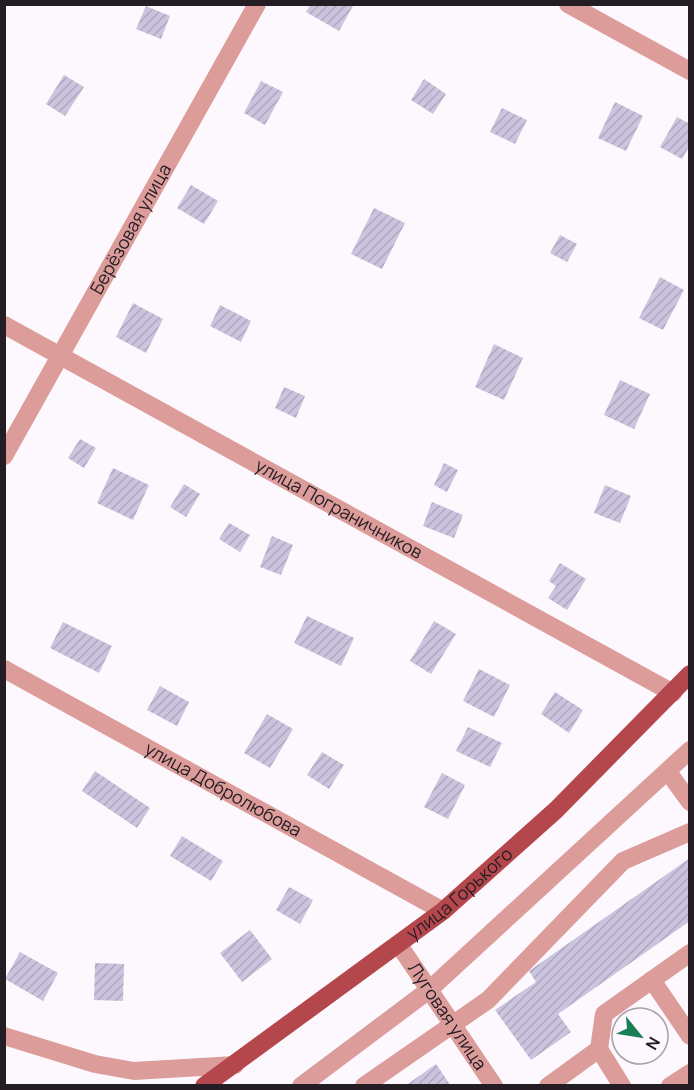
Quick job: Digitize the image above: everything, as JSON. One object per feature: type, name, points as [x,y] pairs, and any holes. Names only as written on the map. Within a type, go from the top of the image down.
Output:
[{"type":"main road","name":"улица Горького","points":[[204,1086],[399,945],[442,911],[556,810],[690,674]]},
{"type":"street","name":"Берёзовая улица","points":[[4,456],[62,357],[257,4]]},
{"type":"street","points":[[568,4],[690,71]]},
{"type":"street","name":"улица Пограничников","points":[[4,325],[673,693]]},
{"type":"street","name":"улица Добролюбова","points":[[4,669],[442,911]]},
{"type":"street","points":[[301,1086],[429,990],[690,750]]},
{"type":"street","points":[[668,772],[690,802]]},
{"type":"street","points":[[364,1086],[488,1000],[622,861],[690,832]]},
{"type":"street","name":"Луговая улица","points":[[399,945],[494,1086]]},
{"type":"street","points":[[622,1086],[599,1049],[604,1014],[690,953]]},
{"type":"street","points":[[652,980],[690,1036]]},
{"type":"street","points":[[4,1036],[95,1064],[134,1071],[234,1065]]},
{"type":"street","points":[[548,1086],[599,1049]]},
{"type":"street","points":[[670,1086],[690,1073]]},
{"type":"building","points":[[311,4],[354,4],[339,31],[306,12]]},
{"type":"building","points":[[146,6],[170,16],[161,39],[136,29]]},
{"type":"building","points":[[64,75],[84,87],[65,116],[46,104]]},
{"type":"building","points":[[424,79],[446,94],[433,114],[411,100]]},
{"type":"building","points":[[261,81],[283,92],[265,125],[244,113]]},
{"type":"building","points":[[615,102],[643,116],[626,151],[598,138]]},
{"type":"building","points":[[502,108],[527,120],[515,144],[490,132]]},
{"type":"building","points":[[677,117],[690,124],[690,145],[682,159],[660,147]]},
{"type":"building","points":[[191,185],[218,201],[204,224],[177,208]]},
{"type":"building","points":[[374,208],[405,223],[382,269],[351,254]]},
{"type":"building","points":[[560,235],[577,244],[567,262],[550,253]]},
{"type":"building","points":[[660,277],[684,290],[663,330],[639,318]]},
{"type":"building","points":[[133,303],[163,319],[146,353],[116,337]]},
{"type":"building","points":[[220,305],[251,321],[241,342],[210,326]]},
{"type":"building","points":[[494,344],[523,358],[504,400],[475,387]]},
{"type":"building","points":[[620,380],[650,394],[634,429],[604,415]]},
{"type":"building","points":[[284,387],[305,396],[296,418],[275,408]]},
{"type":"building","points":[[80,439],[96,448],[84,468],[68,458]]},
{"type":"building","points":[[444,463],[458,470],[447,492],[434,485]]},
{"type":"building","points":[[113,468],[149,485],[133,520],[97,503]]},
{"type":"building","points":[[184,484],[200,494],[186,517],[170,507]]},
{"type":"building","points":[[605,485],[631,496],[620,523],[594,513]]},
{"type":"building","points":[[432,502],[463,515],[454,538],[423,526]]},
{"type":"building","points":[[229,523],[250,535],[240,552],[219,539]]},
{"type":"building","points":[[272,536],[293,545],[281,575],[260,567]]},
{"type":"building","points":[[560,563],[586,579],[567,610],[548,598],[556,586],[549,581]]},
{"type":"building","points":[[307,616],[354,638],[341,666],[294,643]]},
{"type":"building","points":[[434,621],[456,634],[431,674],[410,661]]},
{"type":"building","points":[[63,622],[112,646],[99,673],[50,648]]},
{"type":"building","points":[[479,669],[510,685],[494,717],[463,701]]},
{"type":"building","points":[[160,686],[189,702],[177,726],[147,710]]},
{"type":"building","points":[[555,692],[583,710],[569,733],[541,714]]},
{"type":"building","points":[[267,714],[293,729],[270,768],[244,753]]},
{"type":"building","points":[[468,727],[502,743],[490,767],[456,751]]},
{"type":"building","points":[[322,752],[344,765],[329,789],[307,775]]},
{"type":"building","points":[[95,771],[150,808],[137,828],[82,791]]},
{"type":"building","points":[[442,773],[465,785],[448,819],[424,807]]},
{"type":"building","points":[[182,836],[223,861],[211,881],[170,856]]},
{"type":"building","points":[[690,858],[690,921],[558,1014],[571,1032],[531,1060],[495,1010],[536,982],[529,971]]},
{"type":"building","points":[[289,887],[313,900],[300,924],[276,910]]},
{"type":"building","points":[[250,930],[272,959],[242,982],[220,953]]},
{"type":"building","points":[[20,952],[58,973],[43,1001],[5,979]]},
{"type":"building","points":[[95,963],[124,964],[123,1001],[94,1000]]},
{"type":"building","points":[[436,1064],[451,1086],[405,1086]]}]
